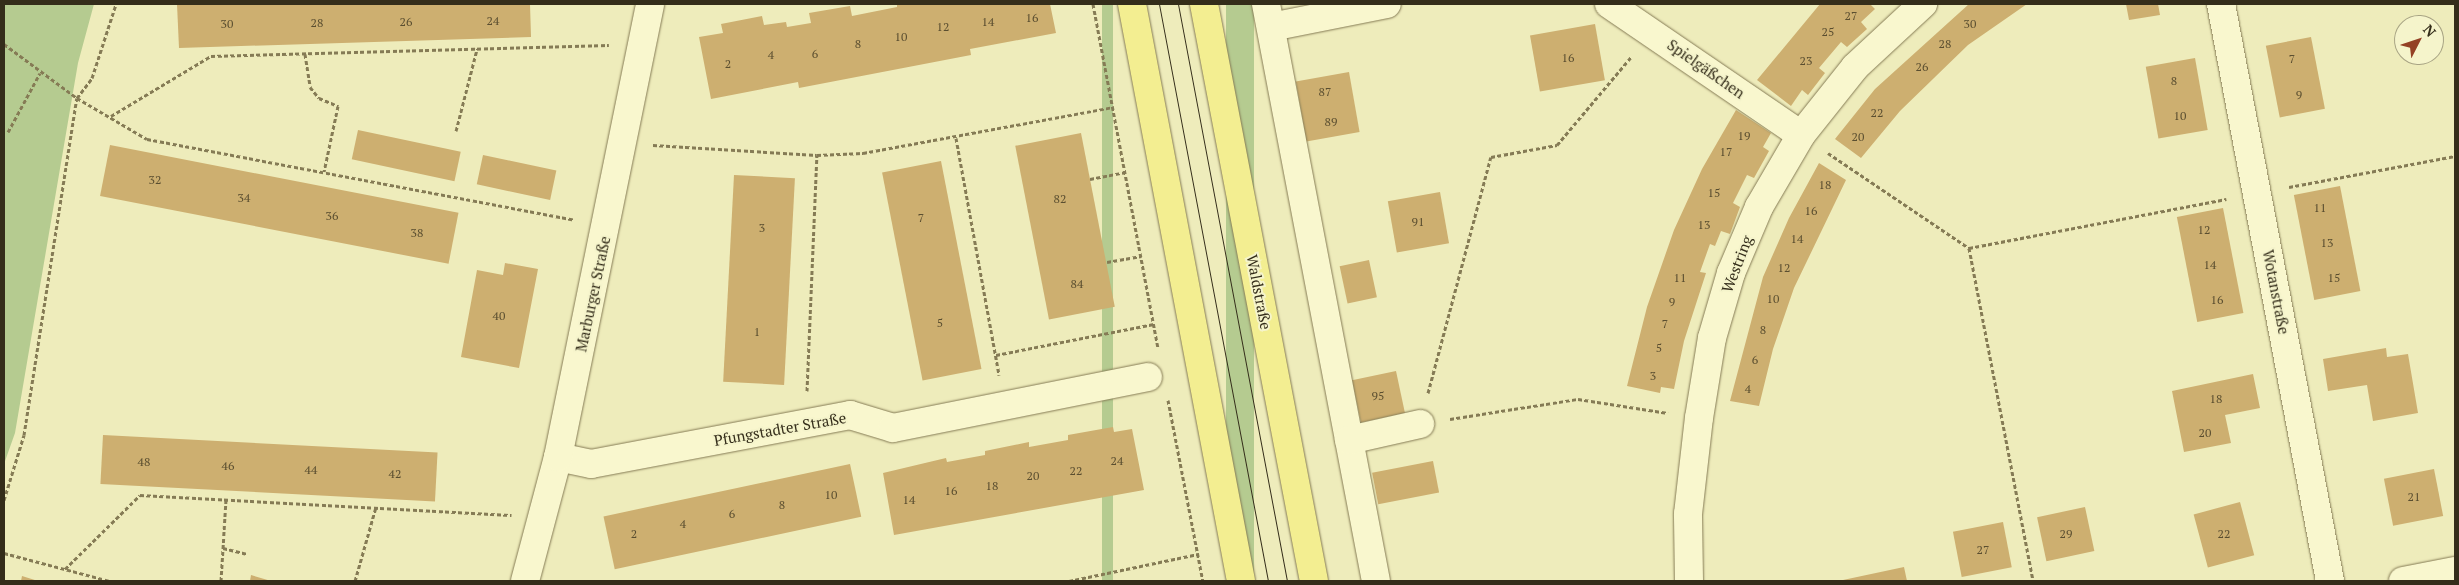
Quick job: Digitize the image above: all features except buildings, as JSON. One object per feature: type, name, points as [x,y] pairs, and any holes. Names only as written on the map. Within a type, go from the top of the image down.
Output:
[{"type":"main road","points":[[1132,4],[1241,581]]},
{"type":"main road","name":"Waldstraße","points":[[1204,4],[1314,581]]},
{"type":"street","name":"Marburger Straße","points":[[525,581],[544,516],[558,457],[608,226],[650,4]]},
{"type":"street","points":[[1376,581],[1269,15],[1386,4]]},
{"type":"street","name":"Spielgäßchen","points":[[1609,4],[1653,32],[1801,135]]},
{"type":"street","name":"Westring","points":[[1689,581],[1688,514],[1699,418],[1712,338],[1732,273],[1759,207],[1801,135],[1855,67],[1923,4]]},
{"type":"street","name":"Wotanstraße","points":[[2220,4],[2330,581]]},
{"type":"street","name":"Pfungstadter Straße","points":[[558,457],[591,464],[810,421],[850,415],[893,428],[1005,406],[1158,385]]},
{"type":"street","points":[[1349,440],[1420,424]]},
{"type":"street","points":[[2403,581],[2455,571]]},
{"type":"path","points":[[4,498],[24,435],[77,98],[92,78],[116,4]]},
{"type":"path","points":[[1093,4],[1159,349]]},
{"type":"path","points":[[1653,32],[1557,145],[1491,157],[1420,424],[1578,398],[1699,418]]},
{"type":"path","points":[[4,44],[40,73],[77,98],[111,116],[147,139],[608,226]]},
{"type":"path","points":[[111,116],[211,56],[643,44]]},
{"type":"path","points":[[456,131],[477,49]]},
{"type":"path","points":[[305,54],[310,87],[318,98],[338,106],[324,172]]},
{"type":"path","points":[[8,132],[40,73]]},
{"type":"path","points":[[624,143],[817,155],[863,153],[956,138],[1113,107]]},
{"type":"path","points":[[1801,135],[1969,248],[2455,156]]},
{"type":"path","points":[[956,138],[1005,406]]},
{"type":"path","points":[[810,421],[807,389],[817,155]]},
{"type":"path","points":[[1090,178],[1126,172]]},
{"type":"path","points":[[1969,248],[2033,581]]},
{"type":"path","points":[[1107,262],[1141,256]]},
{"type":"path","points":[[996,355],[1154,324]]},
{"type":"path","points":[[1158,385],[1203,581]]},
{"type":"path","points":[[65,569],[140,495],[544,516]]},
{"type":"path","points":[[221,581],[226,500]]},
{"type":"path","points":[[355,581],[376,507]]},
{"type":"path","points":[[223,548],[247,554]]},
{"type":"path","points":[[4,553],[110,581]]},
{"type":"path","points":[[1069,581],[1198,554]]},
{"type":"green space","points":[[4,4],[94,4],[78,63],[15,433],[4,464]]},
{"type":"green space","points":[[1102,4],[1113,4],[1113,581],[1102,581]]},
{"type":"green space","points":[[1226,4],[1254,4],[1254,581],[1226,581]]},
{"type":"tram line","points":[[1159,4],[1268,581]]},
{"type":"tram line","points":[[1178,4],[1287,581]]}]
